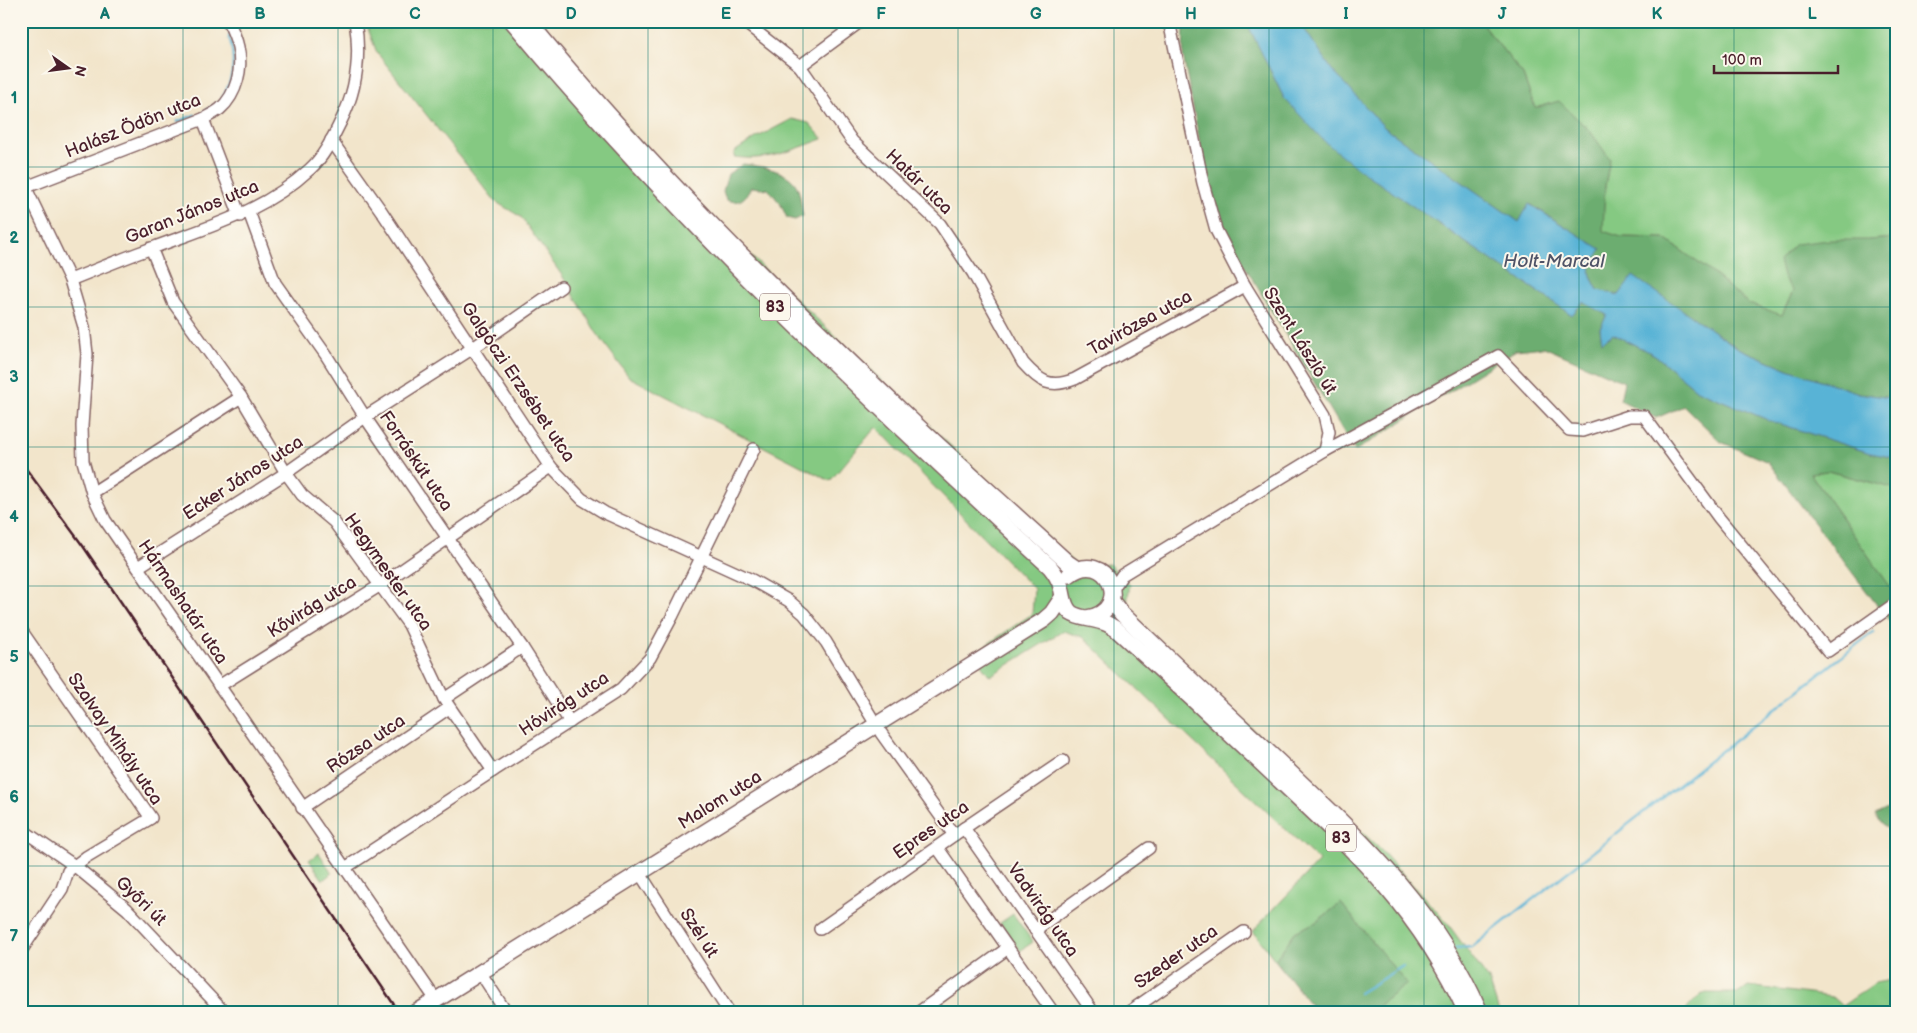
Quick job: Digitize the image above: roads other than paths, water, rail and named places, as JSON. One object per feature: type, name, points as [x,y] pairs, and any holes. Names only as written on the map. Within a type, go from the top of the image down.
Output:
[{"type":"main road","name":"83","points":[[512,21],[622,147],[704,235],[808,340],[1050,567],[1057,575],[1066,606],[1071,612],[1079,617],[1103,622],[1116,629],[1325,824],[1379,877],[1430,944],[1466,1012]]},
{"type":"main road","name":"83","points":[[528,21],[556,55],[672,184],[798,312],[950,457],[1068,564],[1077,570]]},
{"type":"main road","points":[[1044,620],[1052,613],[1062,594],[1065,581],[1070,574],[1077,570],[1093,568],[1101,571]]},
{"type":"main road","name":"83","points":[[1101,571],[1110,582],[1112,595],[1121,614],[1344,823],[1382,862],[1419,905],[1461,973],[1480,1012]]},
{"type":"main road","points":[[1087,618],[1102,613],[1112,595]]},
{"type":"main road","points":[[1044,620],[1071,612]]},
{"type":"main road","name":"Malom utca","points":[[417,1012],[1044,620]]},
{"type":"street","name":"Halász Ödön utca","points":[[23,185],[203,119],[220,109],[236,84],[240,67],[238,46],[228,21]]},
{"type":"street","name":"Garan János utca","points":[[70,280],[244,214],[275,197],[312,168],[331,140],[349,104],[358,65],[358,39],[355,21]]},
{"type":"street","name":"Határ utca","points":[[743,21],[800,66],[852,141],[940,224],[973,272],[1023,362],[1033,374],[1050,383]]},
{"type":"street","points":[[800,66],[861,21]]},
{"type":"street","name":"Szent László út","points":[[1170,21],[1203,184],[1216,230],[1245,286],[1324,414],[1329,432],[1326,451]]},
{"type":"street","name":"Forráskút utca","points":[[203,119],[275,282],[522,647],[570,722]]},
{"type":"street","name":"Galgóczi Erzsébet utca","points":[[331,140],[473,348],[551,467],[582,499],[605,513],[752,580],[789,601],[804,614],[826,642],[877,723]]},
{"type":"street","name":"Hármashatár utca","points":[[23,185],[70,280],[84,327],[87,354],[82,435],[83,461],[92,493],[105,520],[436,1000]]},
{"type":"street","name":"Hegymester utca","points":[[151,248],[173,302],[241,397],[286,473],[302,495],[334,522],[409,626],[447,703],[493,770]]},
{"type":"street","name":"Tavirózsa utca","points":[[1050,383],[1056,384],[1075,379],[1245,286]]},
{"type":"street","name":"Ecker János utca","points":[[138,567],[286,473],[365,417],[473,348],[561,287]]},
{"type":"street","points":[[1112,595],[1122,575],[1326,451],[1498,356],[1569,430],[1583,431],[1628,416],[1644,416],[1719,518],[1828,651],[1896,603]]},
{"type":"street","points":[[92,493],[241,397]]},
{"type":"street","name":"Hóvirág utca","points":[[345,868],[493,770],[621,689],[650,658],[754,449]]},
{"type":"street","name":"Kővirág utca","points":[[219,686],[379,586],[551,467]]},
{"type":"street","points":[[1101,571],[1122,575]]},
{"type":"street","name":"Szalvay Mihály utca","points":[[21,630],[151,818],[74,866]]},
{"type":"street","name":"Rózsa utca","points":[[302,808],[522,647]]},
{"type":"street","points":[[877,723],[881,732],[954,834]]},
{"type":"street","name":"Epres utca","points":[[820,929],[954,834],[1063,761]]},
{"type":"street","name":"Vadvirág utca","points":[[964,828],[1093,1012]]},
{"type":"street","name":"Győri út","points":[[21,829],[74,866],[127,909],[224,1012]]},
{"type":"street","points":[[937,847],[1053,1012]]},
{"type":"street","points":[[1035,930],[1149,848]]},
{"type":"street","points":[[21,951],[62,889],[68,871],[74,866]]},
{"type":"street","name":"Szél út","points":[[639,872],[729,1012]]},
{"type":"street","name":"Szeder utca","points":[[1129,1012],[1244,932]]},
{"type":"street","points":[[919,1012],[1008,948]]},
{"type":"street","points":[[480,972],[506,1012]]},
{"type":"water","name":"Holt-Marcal","points":[[1246,21],[1299,21],[1332,70],[1385,128],[1519,222],[1529,204],[1601,249],[1590,269],[1598,290],[1619,295],[1633,276],[1738,348],[1788,369],[1859,393],[1896,399],[1896,458],[1870,453],[1768,420],[1697,390],[1655,355],[1613,334],[1602,342],[1600,328],[1607,315],[1583,302],[1572,315],[1357,168],[1324,141],[1284,98]]},
{"type":"waterway","points":[[222,99],[229,84],[233,68],[233,53],[229,36]]},
{"type":"waterway","points":[[204,112],[218,103]]},
{"type":"waterway","points":[[177,122],[195,115]]},
{"type":"waterway","points":[[1455,948],[1472,947],[1873,632]]},
{"type":"waterway","points":[[1359,993],[1403,966]]},
{"type":"railway","points":[[21,462],[83,546],[399,1012]]}]
